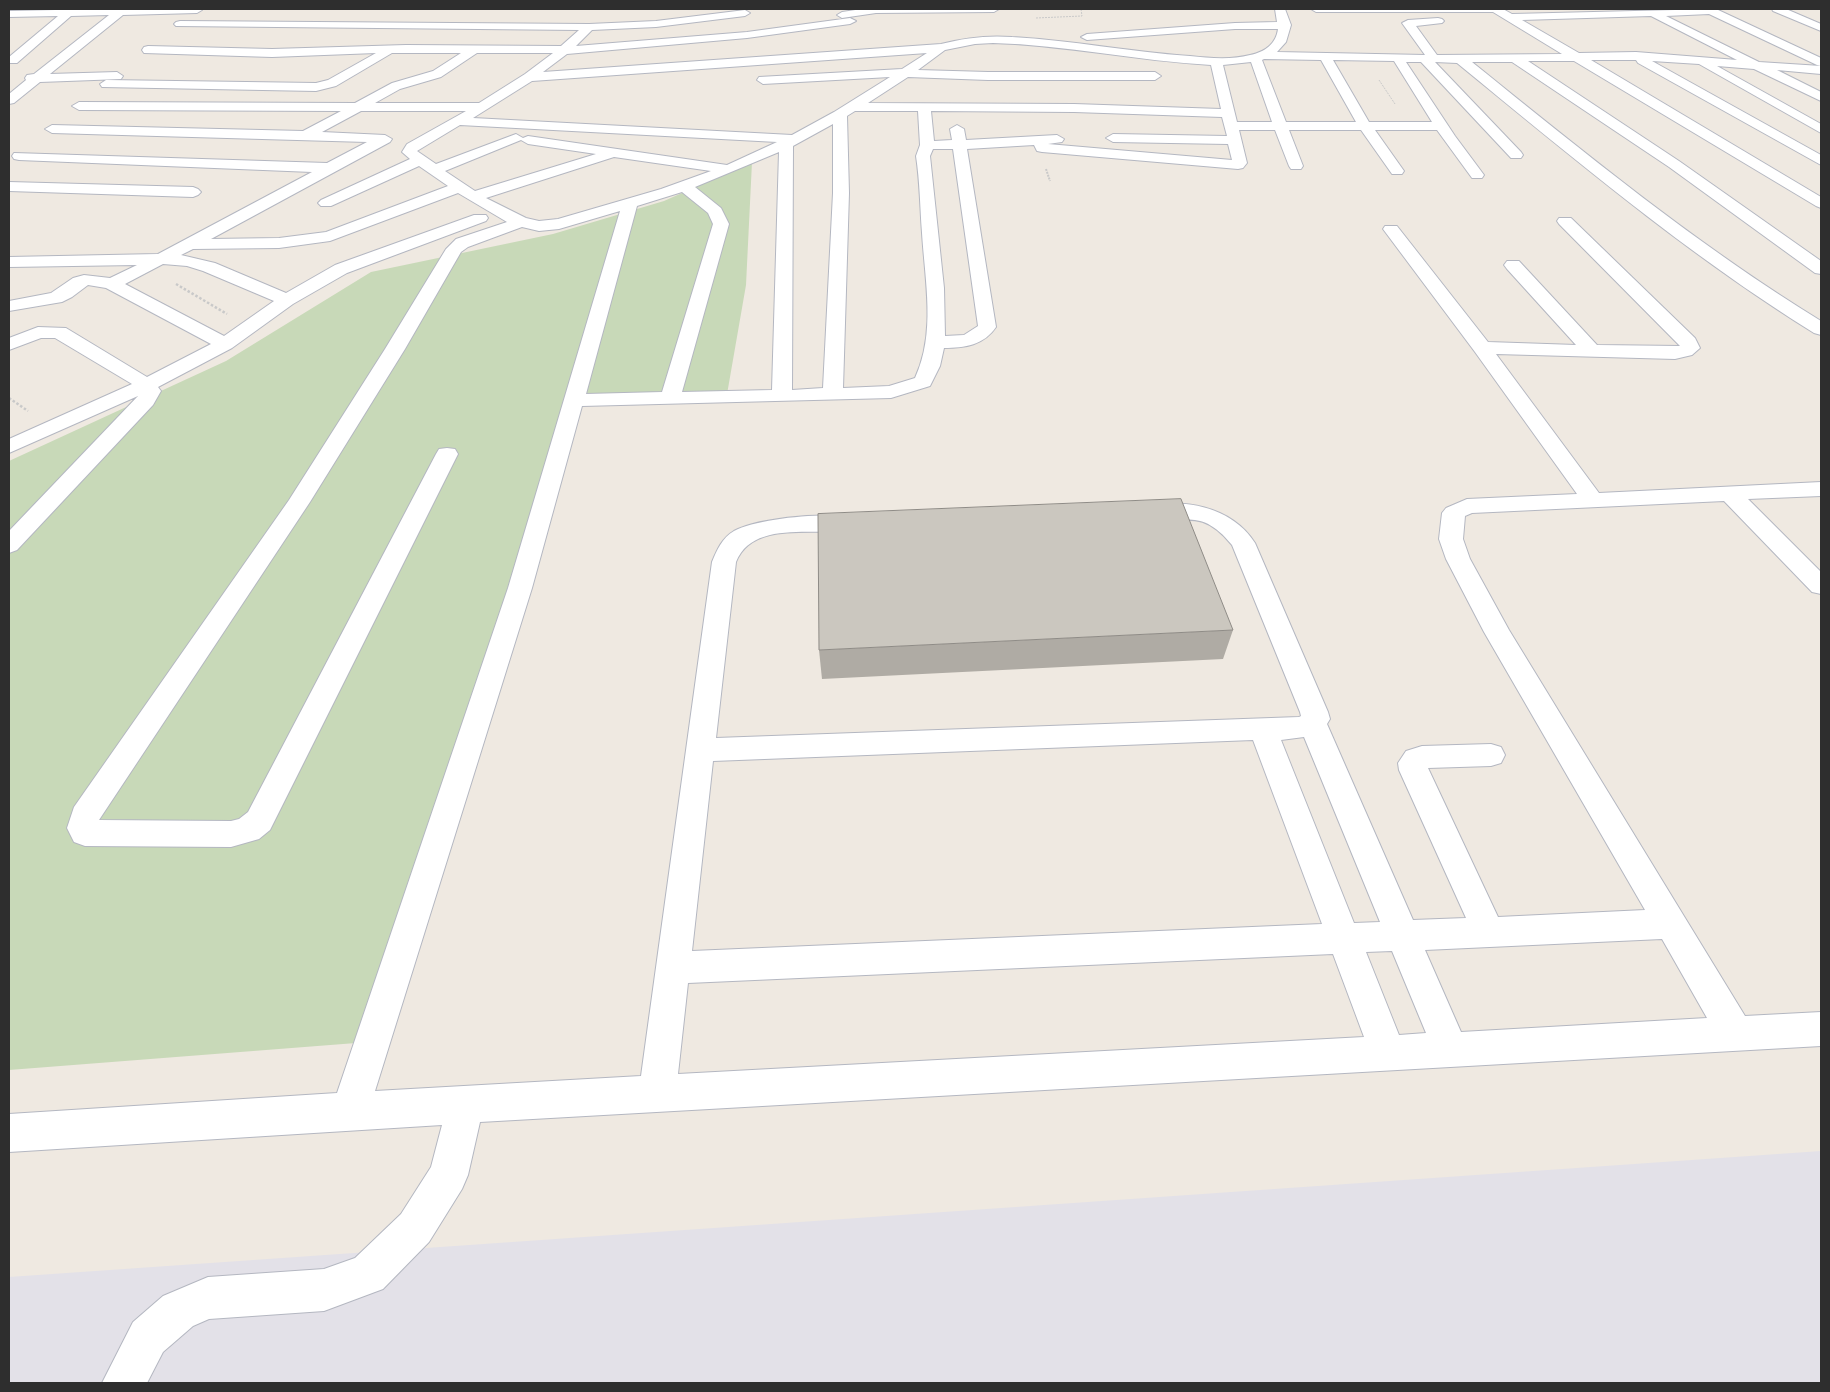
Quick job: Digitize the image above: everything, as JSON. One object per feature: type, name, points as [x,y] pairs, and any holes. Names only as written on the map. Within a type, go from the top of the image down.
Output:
[{"type":"street","points":[[198,9],[176,27],[313,24],[589,27],[656,24],[743,11],[767,32]]},
{"type":"street","points":[[9,14],[198,9]]},
{"type":"street","points":[[532,77],[755,48],[767,32],[876,9],[906,9],[996,16]]},
{"type":"street","points":[[1260,56],[1281,41],[1285,25],[1280,9]]},
{"type":"street","points":[[1316,9],[1492,9]]},
{"type":"street","points":[[1496,9],[1821,203]]},
{"type":"street","points":[[1777,9],[1821,28]]},
{"type":"street","points":[[1516,155],[1428,58],[1409,24],[1410,22],[1709,10],[1821,62]]},
{"type":"street","points":[[13,60],[65,12]]},
{"type":"street","points":[[9,100],[120,12]]},
{"type":"street","points":[[272,53],[313,24],[336,13]]},
{"type":"street","points":[[99,90],[316,87],[332,83],[453,13]]},
{"type":"street","points":[[572,27],[584,13]]},
{"type":"street","points":[[1652,13],[1821,97]]},
{"type":"street","points":[[16,25],[28,14]]},
{"type":"street","points":[[543,27],[555,15]]},
{"type":"street","points":[[842,16],[859,31]]},
{"type":"street","points":[[981,21],[996,16]]},
{"type":"street","points":[[996,16],[1010,41]]},
{"type":"street","points":[[1036,76],[1052,44],[1071,39],[1235,26],[1285,25]]},
{"type":"street","points":[[589,27],[567,50],[532,77],[510,92],[420,142],[412,147],[410,152],[473,197],[510,217],[539,226],[559,224],[684,186],[728,170],[791,141],[878,92],[940,48]]},
{"type":"street","points":[[38,140],[159,40]]},
{"type":"street","points":[[148,50],[272,53],[391,50],[755,48],[880,52],[940,48],[969,42],[1010,41],[1052,44],[1153,58],[1216,61],[1260,56],[1324,55],[1460,59],[1636,56],[1821,70]]},
{"type":"street","points":[[870,42],[880,52]]},
{"type":"street","points":[[1068,75],[1084,48]]},
{"type":"street","points":[[306,136],[396,86],[437,74],[474,50]]},
{"type":"street","points":[[1324,55],[1365,126],[1397,171]]},
{"type":"street","points":[[1260,56],[1280,125],[1296,166]]},
{"type":"street","points":[[1636,56],[1821,161]]},
{"type":"street","points":[[1397,57],[1477,175]]},
{"type":"street","points":[[1153,58],[1157,102]]},
{"type":"street","points":[[1460,59],[1666,225],[1762,293],[1821,329]]},
{"type":"street","points":[[1516,59],[1674,164],[1821,268]]},
{"type":"street","points":[[1698,60],[1821,129]]},
{"type":"street","points":[[1039,140],[1042,148],[1234,166],[1240,164],[1216,61]]},
{"type":"street","points":[[750,81],[906,73],[1155,76]]},
{"type":"street","points":[[18,79],[117,76]]},
{"type":"street","points":[[510,92],[527,91]]},
{"type":"street","points":[[849,93],[878,92]]},
{"type":"street","points":[[845,111],[1157,102],[1231,119],[1280,125],[1442,126]]},
{"type":"street","points":[[79,106],[481,107]]},
{"type":"street","points":[[986,107],[990,135]]},
{"type":"street","points":[[575,400],[891,392],[923,382],[930,371],[935,342],[936,300],[923,156],[927,145],[924,108]]},
{"type":"street","points":[[935,342],[955,342],[977,337],[986,327],[961,145],[952,108]]},
{"type":"street","points":[[833,394],[845,111]]},
{"type":"street","points":[[1749,120],[1821,116]]},
{"type":"street","points":[[332,120],[360,121]]},
{"type":"street","points":[[425,124],[791,141]]},
{"type":"street","points":[[451,125],[516,138],[728,170]]},
{"type":"street","points":[[52,129],[306,136],[420,142]]},
{"type":"street","points":[[927,145],[961,145],[990,135],[1039,140],[1094,138],[1235,140]]},
{"type":"street","points":[[434,170],[516,138]]},
{"type":"street","points":[[112,284],[190,244],[383,139]]},
{"type":"street","points":[[782,396],[791,141]]},
{"type":"street","points":[[473,197],[614,153]]},
{"type":"street","points":[[12,156],[332,168]]},
{"type":"street","points":[[326,203],[420,160]]},
{"type":"street","points":[[9,186],[193,192]]},
{"type":"street","points":[[670,398],[721,224],[715,211],[684,186]]},
{"type":"street","points":[[190,244],[283,243],[313,240],[330,236],[460,187]]},
{"type":"street","points":[[350,1110],[520,588],[630,203]]},
{"type":"street","points":[[9,447],[147,385],[225,344],[288,300],[341,268],[510,217]]},
{"type":"street","points":[[447,454],[259,821],[248,830],[231,834],[85,833],[82,828],[85,816],[299,502],[395,349],[454,250],[462,243],[510,217]]},
{"type":"street","points":[[1482,348],[1675,353],[1690,348],[1688,342],[1565,221]]},
{"type":"street","points":[[1390,229],[1482,348],[1593,500]]},
{"type":"street","points":[[9,262],[161,259],[188,261],[209,267],[288,300]]},
{"type":"street","points":[[1513,265],[1592,350]]},
{"type":"street","points":[[9,306],[63,296],[83,279],[95,279],[112,284],[225,344]]},
{"type":"street","points":[[9,344],[38,333],[60,332],[147,385],[151,391],[146,401],[9,545]]},
{"type":"street","points":[[1736,1034],[1497,632],[1458,559],[1450,539],[1454,513],[1467,506],[1821,489]]},
{"type":"street","points":[[1729,493],[1821,586]]},
{"type":"street","points":[[700,750],[1263,729],[1313,724],[1316,719],[1314,712],[1243,543],[1233,528],[1215,517],[1192,511],[1124,514]]},
{"type":"street","points":[[656,1094],[724,562],[732,544],[746,533],[770,527],[878,523]]},
{"type":"street","points":[[1313,724],[1451,1050]]},
{"type":"street","points":[[1263,729],[1388,1053]]},
{"type":"street","points":[[1489,932],[1414,770],[1413,763],[1416,759],[1422,757],[1491,755]]},
{"type":"street","points":[[672,968],[1670,924]]},
{"type":"street","points":[[9,1133],[350,1110],[1821,1029]]},
{"type":"street","points":[[124,1383],[129,1370],[148,1337],[178,1311],[208,1298],[324,1290],[368,1274],[415,1228],[448,1174],[466,1105]]},
{"type":"path","points":[[996,16],[1082,16],[1081,9]]},
{"type":"path","points":[[1359,56],[1372,69],[1408,126]]},
{"type":"path","points":[[146,267],[232,317],[252,325]]},
{"type":"shaded area","points":[[1821,1151],[1821,1383],[9,1383],[9,1277]]},
{"type":"green space","points":[[752,162],[746,285],[726,400],[574,403],[356,1043],[9,1070],[9,461],[226,361],[371,272],[553,234],[664,201]]},
{"type":"building","points":[[1181,499],[1233,630],[819,650],[818,514]]}]
